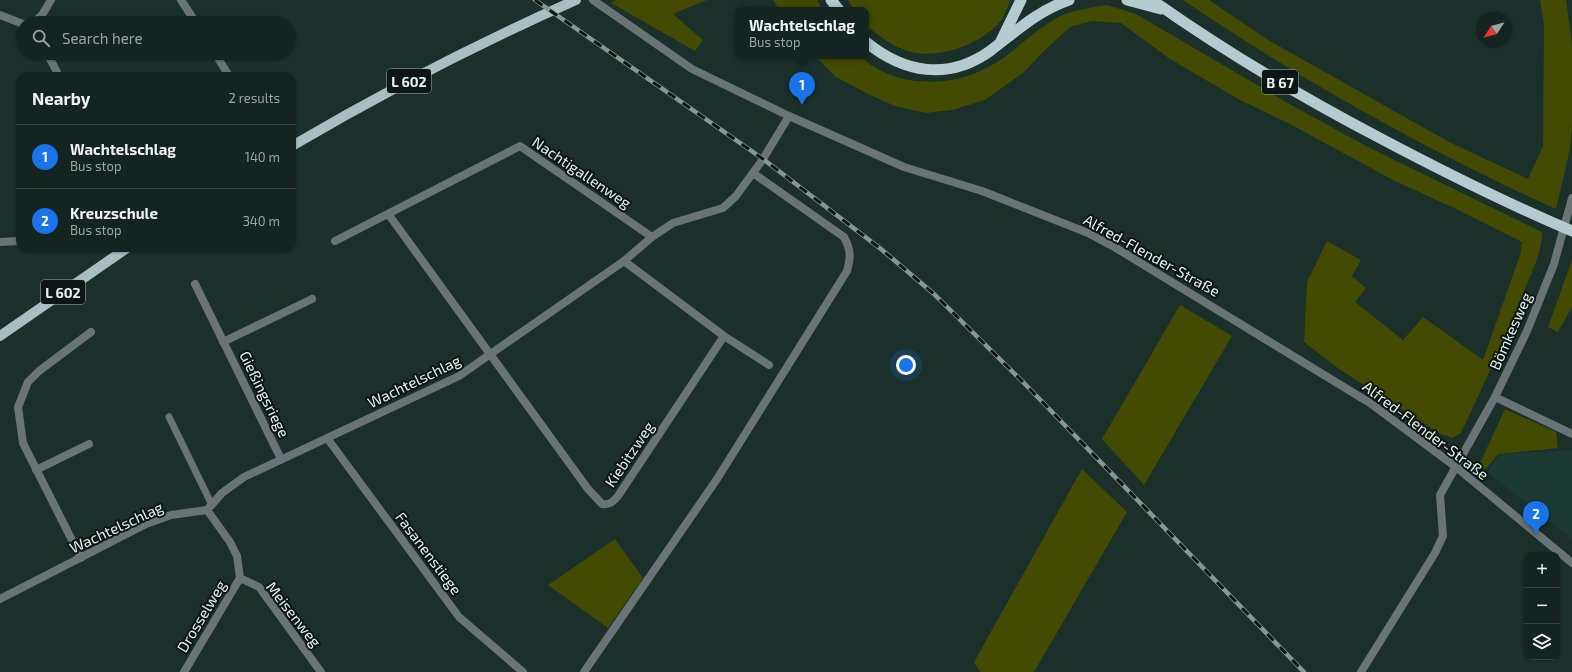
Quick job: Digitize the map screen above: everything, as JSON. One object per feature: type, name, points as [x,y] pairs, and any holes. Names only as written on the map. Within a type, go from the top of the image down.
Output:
[{"type":"highway","points":[[1000,42],[1021,0]]},
{"type":"highway","points":[[869,44],[886,58],[913,68],[938,69],[958,66],[976,59],[1039,14],[1069,0]]},
{"type":"highway","points":[[1127,0],[1166,10]]},
{"type":"highway","name":"B 67","points":[[1152,0],[1264,73],[1341,117],[1455,178],[1572,231]]},
{"type":"main road","name":"L 602","points":[[296,144],[431,70],[528,21],[576,0]]},
{"type":"main road","name":"L 602","points":[[0,336],[121,252]]},
{"type":"street","points":[[41,16],[51,0]]},
{"type":"street","points":[[181,0],[191,16]]},
{"type":"street","name":"Alfred-Flender-Straße","points":[[593,0],[692,69],[789,116],[904,167],[982,191],[1088,233],[1148,266],[1370,403],[1456,466],[1572,563]]},
{"type":"street","points":[[0,15],[16,21]]},
{"type":"street","points":[[51,60],[57,72]]},
{"type":"street","points":[[219,60],[227,72]]},
{"type":"street","name":"Wachtelschlag","points":[[0,599],[158,520],[171,515],[209,507],[222,493],[244,477],[459,376],[624,261],[652,237],[673,223],[723,208],[736,196],[753,173],[789,116]]},
{"type":"street","name":"Nachtigallenweg","points":[[335,241],[389,215],[520,146],[652,237]]},
{"type":"street","points":[[584,672],[717,479],[847,271],[851,258],[850,247],[844,237],[753,173]]},
{"type":"street","name":"Bömkesweg","points":[[1361,672],[1435,553],[1443,536],[1440,495],[1495,397],[1527,331],[1554,264],[1572,198]]},
{"type":"street","points":[[389,215],[491,355]]},
{"type":"street","points":[[0,235],[2,242],[16,241]]},
{"type":"street","points":[[624,261],[724,336],[769,366]]},
{"type":"street","name":"Gießingsriege","points":[[195,284],[281,459]]},
{"type":"street","name":"Gießingsriege","points":[[224,342],[312,298]]},
{"type":"street","points":[[81,558],[23,443],[19,426],[18,407],[28,382],[91,332]]},
{"type":"street","name":"Kiebitzweg","points":[[491,355],[592,494],[602,504],[608,504],[614,502],[724,336]]},
{"type":"street","points":[[1495,397],[1572,434]]},
{"type":"street","name":"Fasanenstiege","points":[[327,438],[460,617],[522,672]]},
{"type":"street","points":[[36,470],[89,444]]},
{"type":"street","name":"Drosselweg","points":[[184,672],[240,578],[237,556],[209,507]]},
{"type":"street","name":"Meisenweg","points":[[240,578],[259,587],[321,672]]},
{"type":"lane","points":[[169,417],[209,507]]},
{"type":"shaded area","points":[[1572,450],[1572,539],[1487,472],[1500,454]]},
{"type":"green space","points":[[616,0],[707,0],[673,14],[703,40],[695,51],[611,3]]},
{"type":"green space","points":[[773,0],[817,0],[821,7],[778,7]]},
{"type":"green space","points":[[848,0],[1011,0],[1000,22],[979,39],[954,49],[929,54],[905,50],[884,39],[869,27],[869,7],[852,7]]},
{"type":"green space","points":[[1183,0],[1209,0],[1270,41],[1449,142],[1528,179],[1543,146],[1544,24],[1540,0],[1566,0],[1572,44],[1572,125],[1570,149],[1556,209],[1459,163],[1365,112],[1273,58]]},
{"type":"green space","points":[[1107,5],[1136,14],[1291,105],[1372,149],[1542,232],[1542,240],[1538,257],[1531,275],[1477,400],[1461,433],[1452,438],[1439,433],[1339,369],[1304,342],[1307,282],[1327,241],[1361,260],[1352,276],[1366,288],[1355,302],[1403,340],[1423,317],[1483,360],[1520,255],[1522,242],[1393,180],[1288,123],[1240,100],[1170,59],[1121,23],[1092,21],[1070,27],[1023,73],[985,100],[952,110],[925,113],[895,106],[836,77],[818,59],[864,59],[877,69],[896,77],[922,82],[947,81],[984,69],[1006,56],[1057,18],[1081,9]]},
{"type":"green space","points":[[1572,260],[1572,307],[1558,332],[1548,327]]},
{"type":"green space","points":[[1180,305],[1232,336],[1144,485],[1102,439]]},
{"type":"green space","points":[[1505,409],[1556,432],[1558,448],[1498,454],[1485,470],[1479,465]]},
{"type":"green space","points":[[1082,469],[1127,512],[1034,672],[980,672],[974,662]]},
{"type":"green space","points":[[615,539],[643,578],[608,628],[548,585]]},
{"type":"railway","points":[[535,0],[763,159],[881,249],[934,294],[1023,382],[1304,672]]},
{"type":"place","name":"Wachtelschlag","points":[[802,105]]},
{"type":"place","name":"Kreuzschule","points":[[1536,534]]}]
